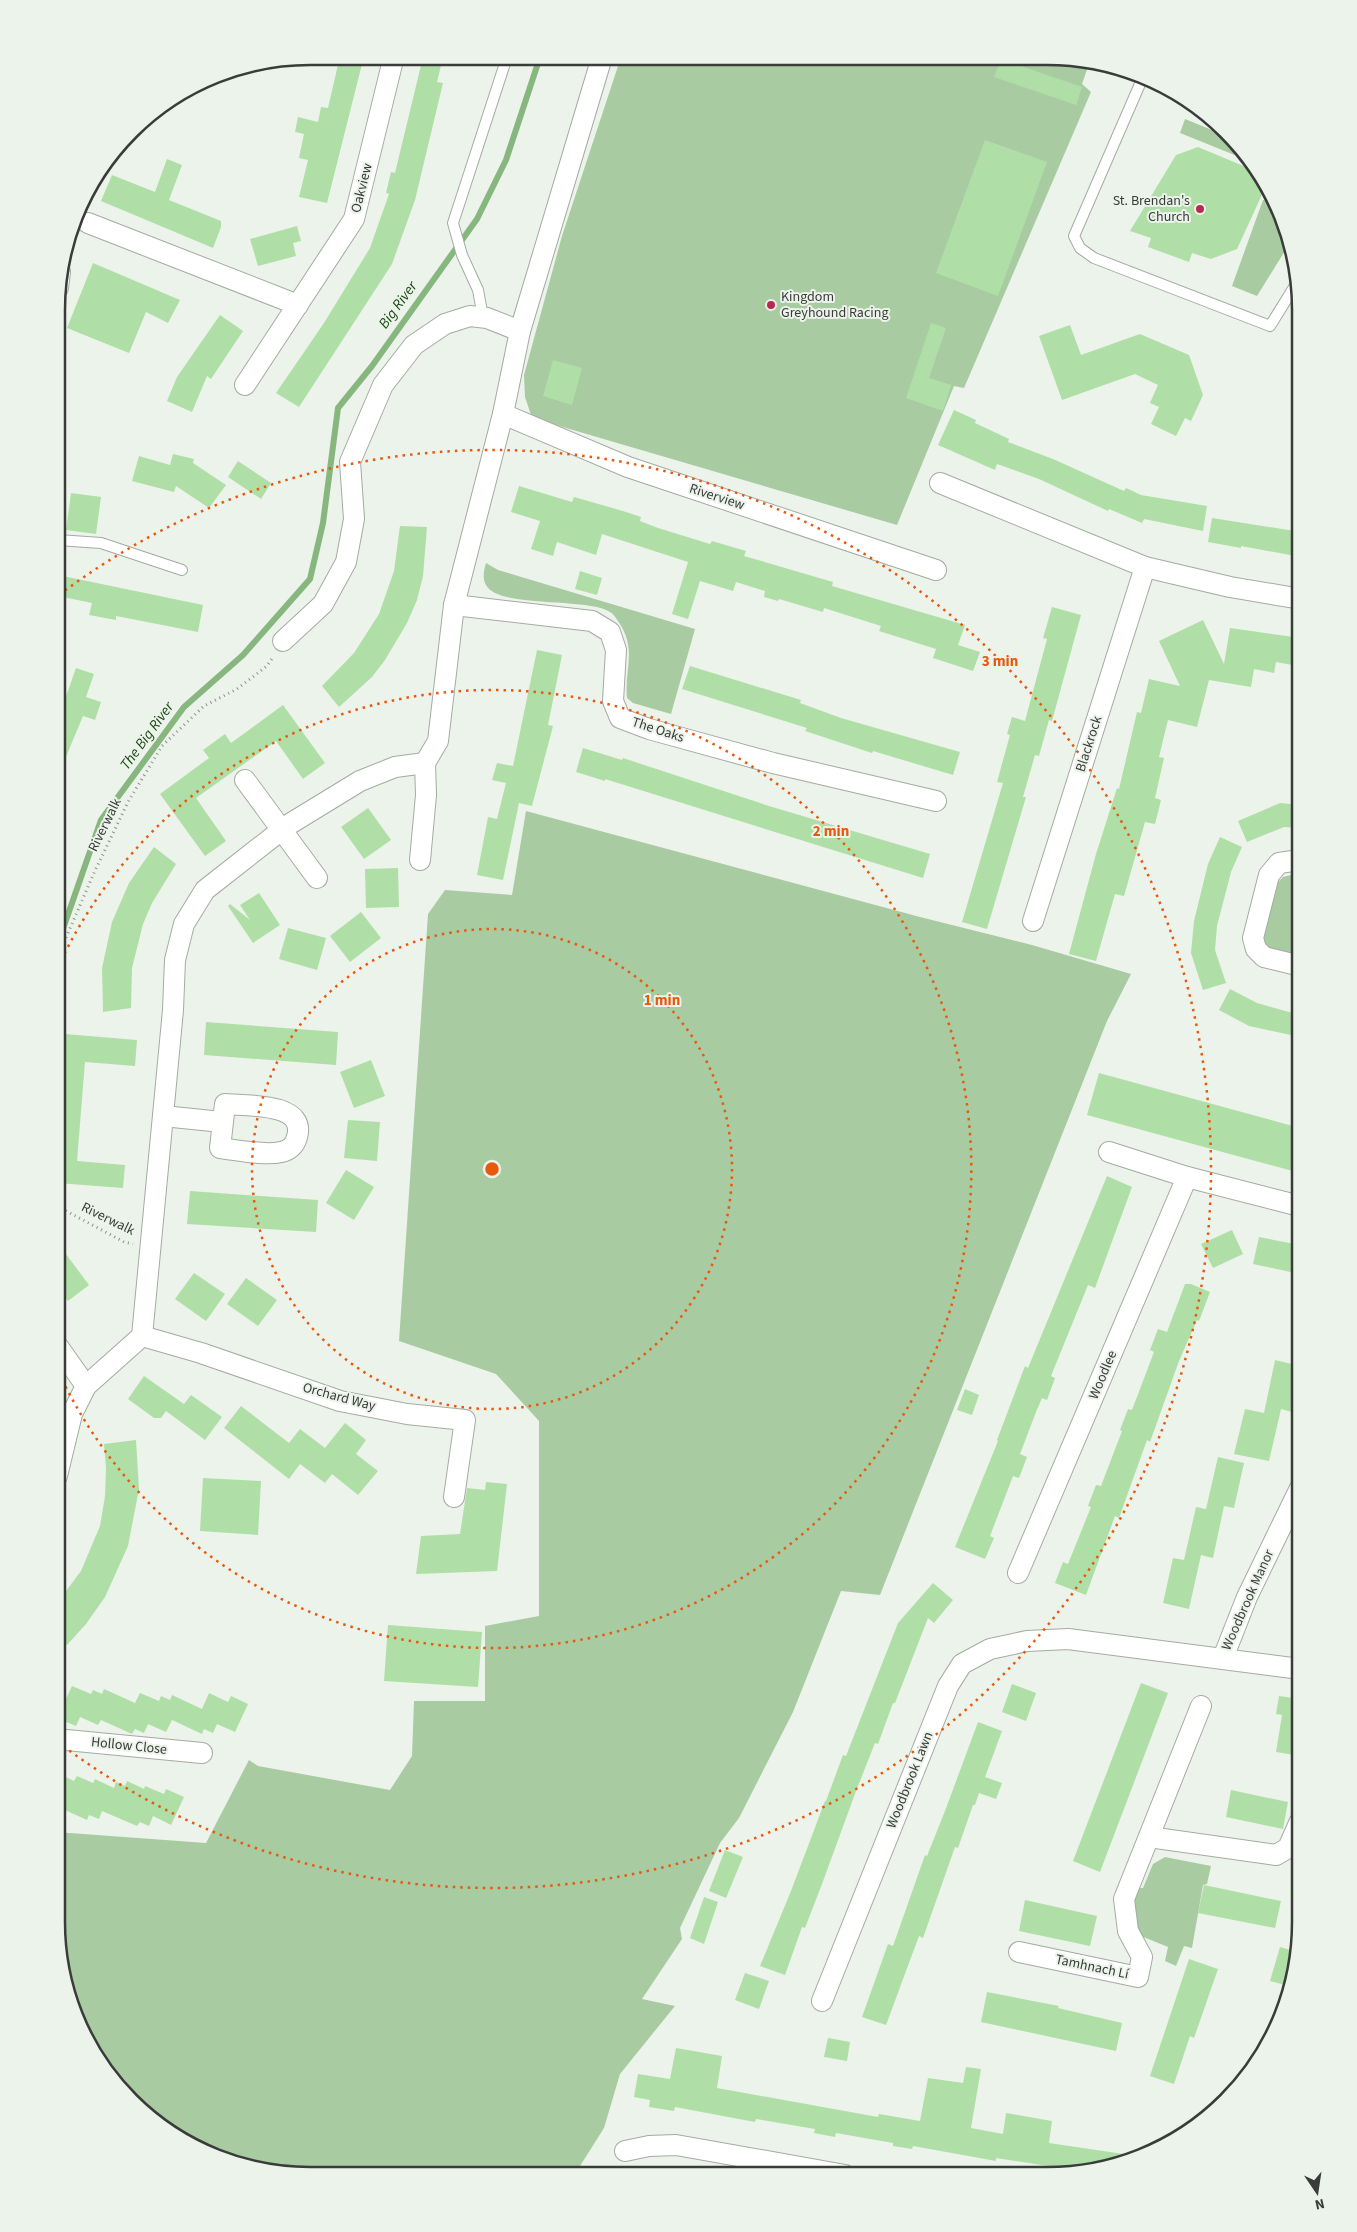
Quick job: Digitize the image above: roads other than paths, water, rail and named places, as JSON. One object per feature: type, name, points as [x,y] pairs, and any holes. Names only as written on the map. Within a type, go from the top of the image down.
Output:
[{"type":"street","name":"Oakview","points":[[245,385],[354,219],[392,65]]},
{"type":"street","points":[[420,860],[426,795],[425,763],[438,742],[454,605],[503,414],[520,331],[600,65]]},
{"type":"street","points":[[88,223],[298,305]]},
{"type":"street","points":[[283,641],[323,604],[346,562],[354,519],[350,462],[382,385],[414,345],[445,324],[470,316],[483,317],[505,323],[520,331]]},
{"type":"street","name":"Riverview","points":[[503,414],[628,467],[936,570]]},
{"type":"street","points":[[940,484],[1145,567],[1220,585],[1292,597]]},
{"type":"street","name":"Blackrock","points":[[1033,920],[1145,567]]},
{"type":"street","name":"The Oaks","points":[[454,605],[592,621],[610,632],[616,650],[613,700],[620,718],[649,729],[772,763],[936,801]]},
{"type":"street","points":[[65,1443],[72,1414],[86,1386],[142,1336],[173,1010],[175,960],[184,924],[205,890],[281,830],[360,781],[395,767],[425,763]]},
{"type":"street","points":[[245,780],[317,878]]},
{"type":"street","points":[[1292,861],[1279,863],[1269,875],[1253,938],[1256,949],[1264,957],[1292,964]]},
{"type":"street","points":[[163,1116],[222,1122]]},
{"type":"street","points":[[1109,1152],[1187,1177],[1292,1204]]},
{"type":"street","name":"Woodlee","points":[[1018,1573],[1187,1177]]},
{"type":"street","name":"Orchard Way","points":[[142,1336],[201,1353],[340,1401],[407,1414],[465,1420],[454,1497]]},
{"type":"street","points":[[65,1356],[86,1386]]},
{"type":"street","name":"Woodbrook Manor","points":[[1223,1658],[1247,1597],[1292,1504]]},
{"type":"street","name":"Woodbrook Lawn","points":[[822,2001],[948,1686],[962,1664],[990,1649],[1027,1641],[1068,1639],[1223,1658],[1292,1669]]},
{"type":"street","name":"Tamhnach Lí","points":[[1019,1952],[1138,1976],[1142,1957],[1128,1931],[1124,1900],[1201,1706]]},
{"type":"street","name":"Hollow Close","points":[[65,1740],[202,1753]]},
{"type":"street","points":[[1149,1837],[1276,1855],[1288,1848],[1292,1839]]},
{"type":"street","points":[[625,2151],[649,2146],[676,2145],[799,2167]]},
{"type":"lane","points":[[483,317],[478,290],[454,233],[454,215],[504,65]]},
{"type":"lane","points":[[1140,84],[1074,236],[1080,248],[1094,258],[1270,326],[1291,292]]},
{"type":"lane","points":[[65,540],[101,543],[182,570]]},
{"type":"waterway","name":"Big River","points":[[65,923],[101,820],[184,707],[243,655],[310,579],[323,523],[338,408],[372,366],[477,219],[506,160],[537,65]]},
{"type":"place","name":"St. Brendan's Church","points":[[1200,209]]},
{"type":"place","name":"Kingdom Greyhound Racing","points":[[771,305]]},
{"type":"water label","name":"The Big River","points":[[147,736]]}]
